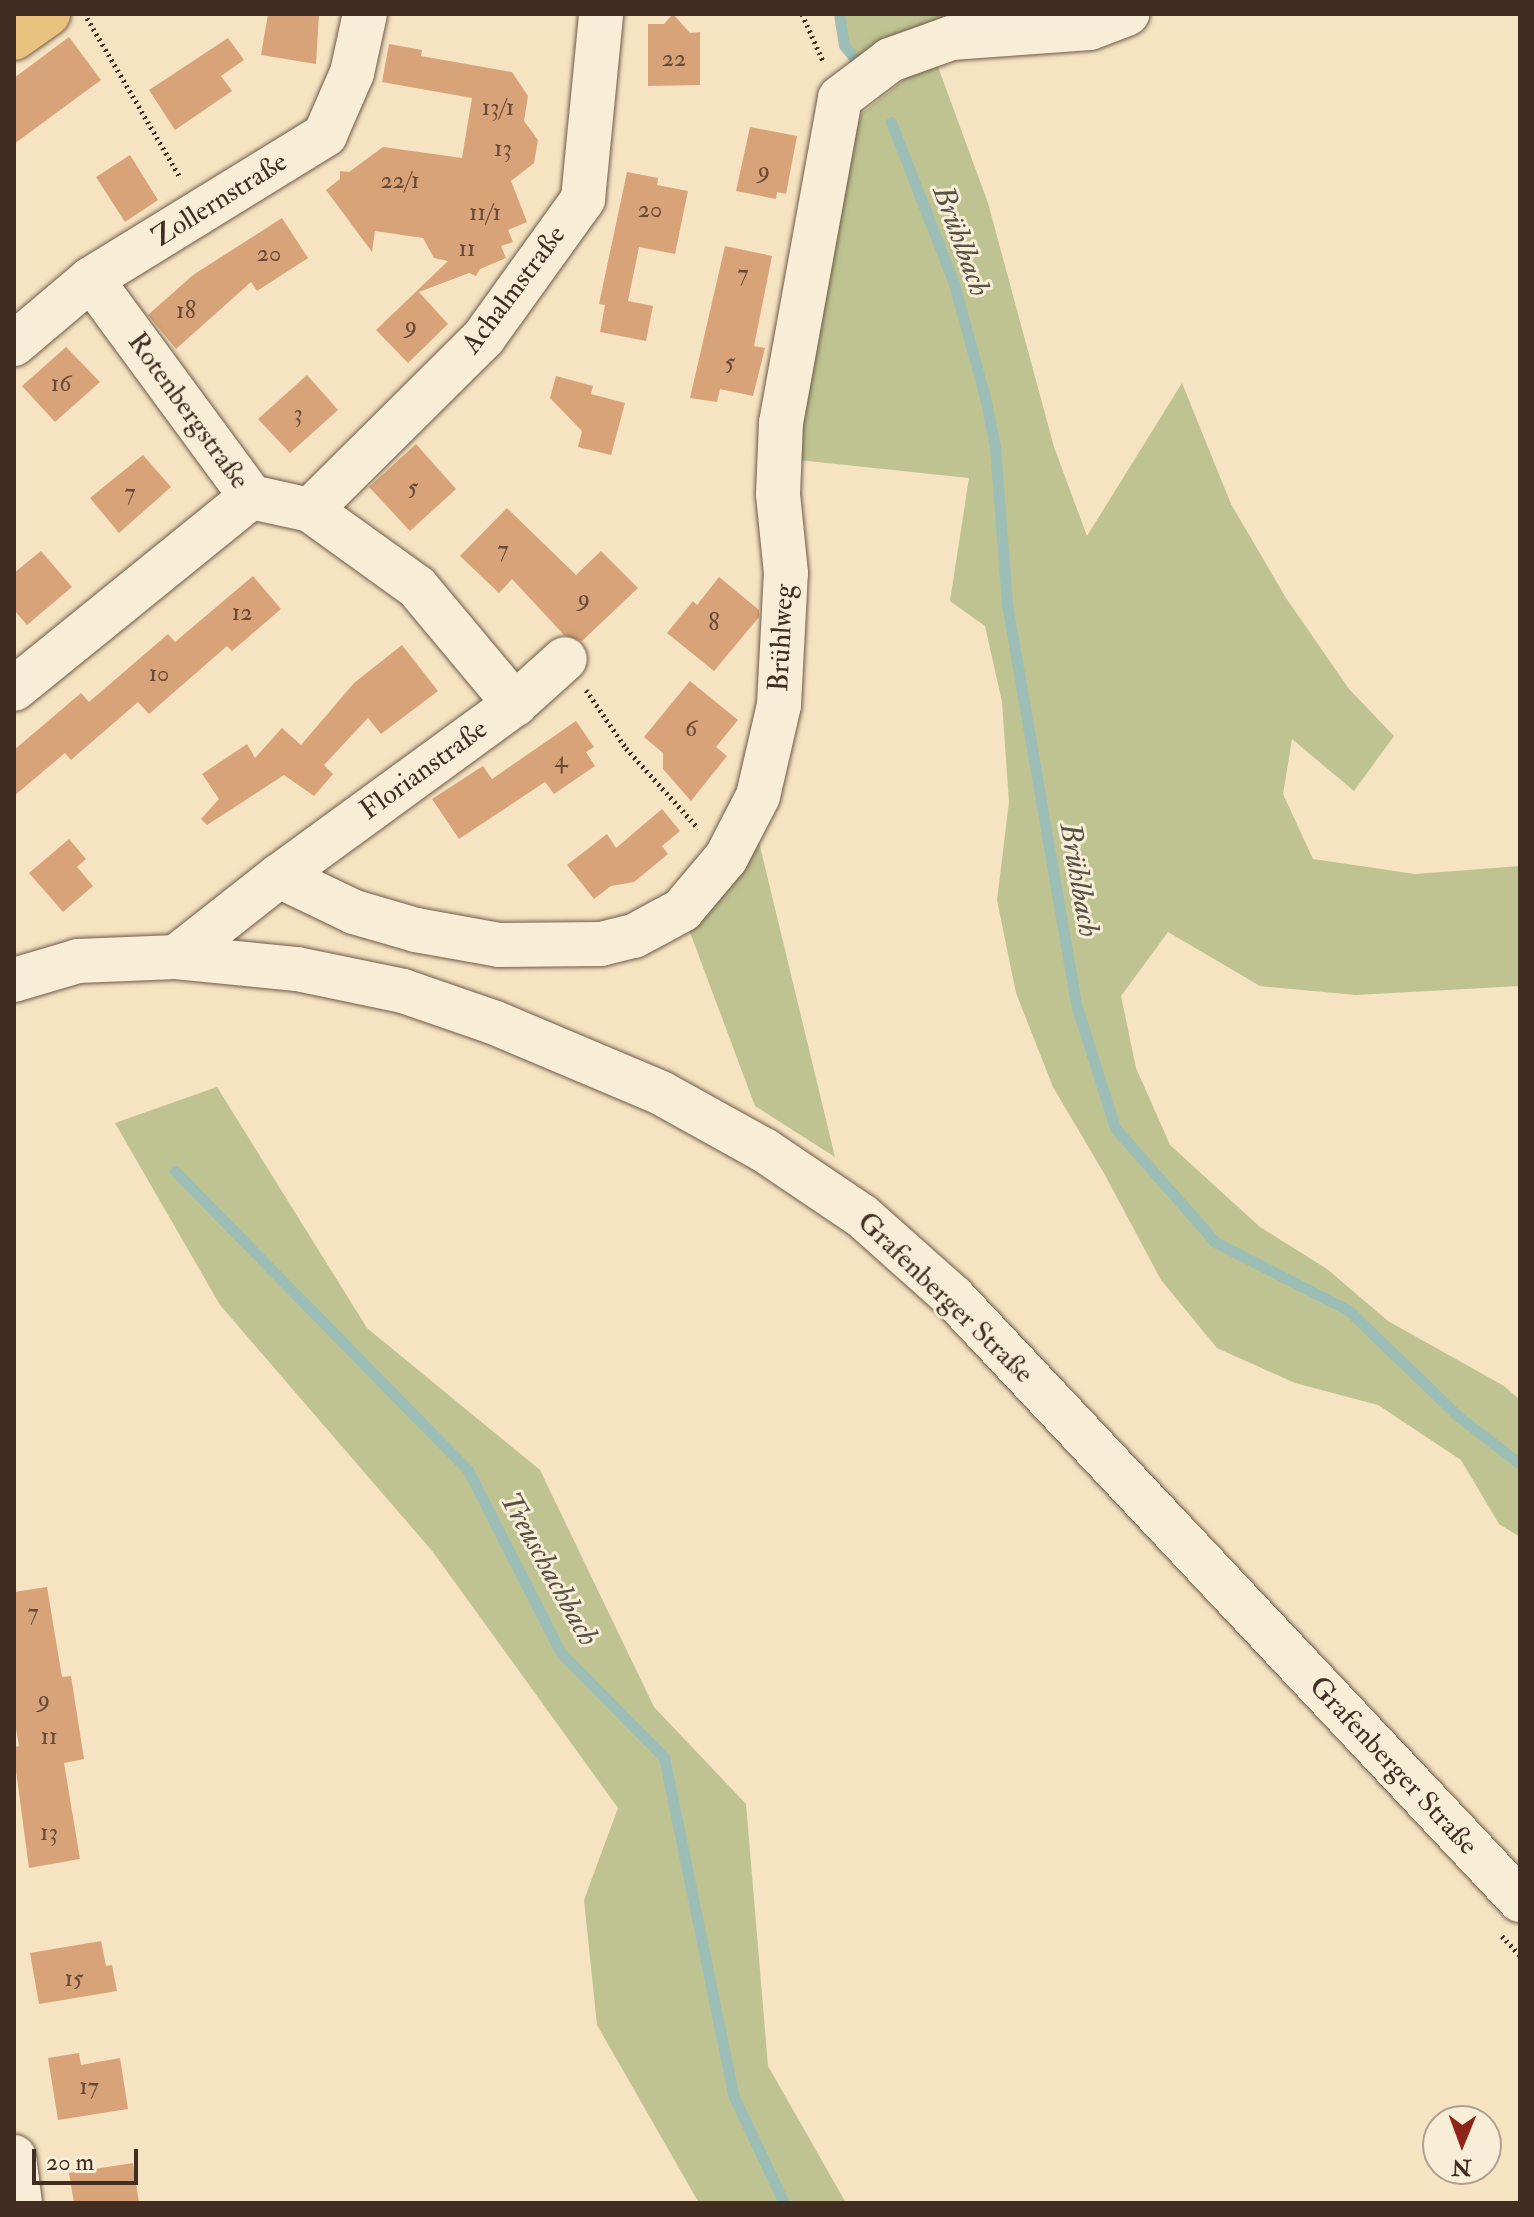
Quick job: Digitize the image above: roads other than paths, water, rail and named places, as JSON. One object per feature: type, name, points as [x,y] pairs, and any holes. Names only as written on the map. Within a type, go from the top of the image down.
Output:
[{"type":"main road","points":[[14,38],[48,14]]},
{"type":"street","name":"Zollernstraße","points":[[14,344],[91,279],[325,135],[352,73],[365,14]]},
{"type":"street","name":"Achalmstraße","points":[[310,510],[484,337],[583,199],[601,14]]},
{"type":"street","name":"Brühlweg","points":[[279,876],[354,912],[416,930],[499,945],[601,944],[634,936],[682,910],[726,858],[758,796],[779,705],[786,573],[778,472],[781,423],[840,98],[890,60],[951,38],[1090,28],[1127,14]]},
{"type":"street","name":"Rotenbergstraße","points":[[91,279],[251,497],[310,510],[417,587],[515,704]]},
{"type":"street","points":[[14,689],[251,497]]},
{"type":"street","name":"Florianstraße","points":[[279,876],[515,704],[565,659]]},
{"type":"street","points":[[176,957],[279,876]]},
{"type":"street","name":"Grafenberger Straße","points":[[14,980],[78,961],[176,957],[297,969],[403,991],[493,1022],[661,1093],[764,1150],[862,1216],[963,1308],[1520,1900]]},
{"type":"street","points":[[14,2157],[20,2203]]},
{"type":"waterway","points":[[839,14],[844,45],[858,63],[866,60]]},
{"type":"waterway","name":"Brühlbach","points":[[891,122],[954,284],[985,397],[995,447],[1007,604],[1076,1004],[1115,1128],[1215,1242],[1348,1310],[1459,1417],[1520,1464]]},
{"type":"waterway","name":"Treuschachbach","points":[[175,1171],[468,1470],[561,1653],[664,1757],[734,2097],[784,2203]]}]
